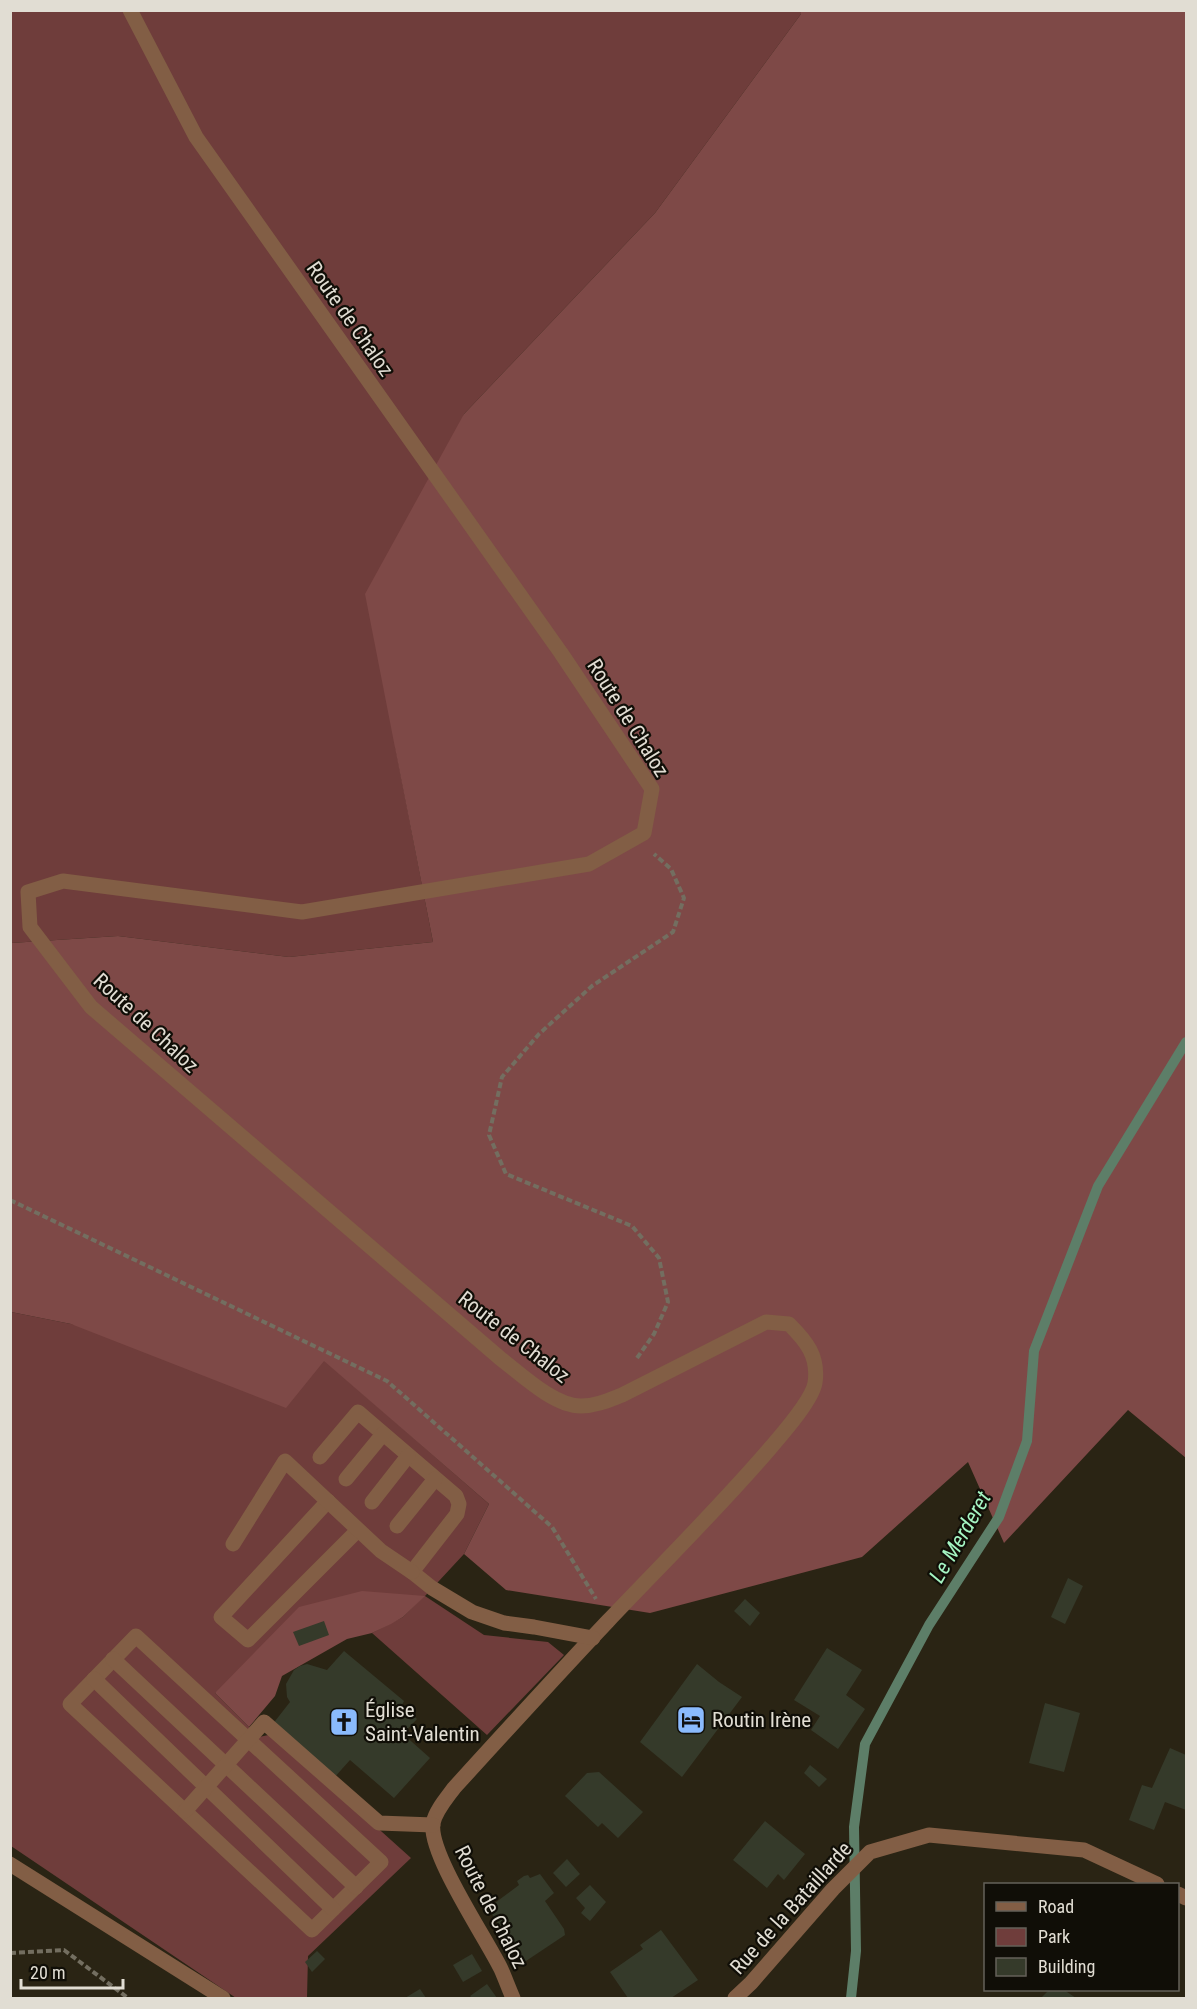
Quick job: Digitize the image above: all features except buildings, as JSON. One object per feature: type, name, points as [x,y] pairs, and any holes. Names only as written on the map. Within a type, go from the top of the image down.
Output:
[{"type":"street","name":"Route de Chaloz","points":[[130,10],[196,138],[561,653],[652,789],[644,833],[589,864],[303,912],[63,880],[28,892],[30,927],[91,1007],[501,1359],[554,1399],[579,1406],[598,1404],[622,1395],[766,1322],[789,1324],[806,1341],[815,1358],[815,1384],[803,1407],[786,1430],[744,1479],[609,1620],[454,1788],[438,1809],[433,1825],[438,1849],[448,1873],[501,1969],[513,1998]]},
{"type":"street","points":[[320,1457],[358,1412],[456,1496],[459,1504],[457,1514],[412,1572]]},
{"type":"street","points":[[346,1479],[383,1434]]},
{"type":"street","points":[[372,1502],[408,1456]]},
{"type":"street","points":[[233,1544],[285,1461],[381,1551],[432,1588],[472,1612],[504,1623],[593,1638]]},
{"type":"street","points":[[397,1526],[435,1479]]},
{"type":"street","points":[[328,1501],[221,1617],[248,1640],[358,1530]]},
{"type":"street","points":[[136,1636],[381,1862],[312,1930],[70,1704],[94,1679],[136,1636]]},
{"type":"street","points":[[114,1659],[356,1887]]},
{"type":"street","points":[[94,1679],[333,1909]]},
{"type":"street","points":[[185,1811],[264,1722],[379,1823],[433,1825]]},
{"type":"street","name":"Rue de la Bataillarde","points":[[735,1998],[751,1983],[833,1889],[870,1852],[928,1835],[1084,1850],[1155,1883]]},
{"type":"street","points":[[10,1864],[223,1998]]},
{"type":"path","points":[[634,839],[671,869],[684,898],[673,932],[592,986],[538,1034],[501,1077],[489,1135],[506,1174],[632,1226],[659,1258],[668,1302],[654,1334],[635,1361]]},
{"type":"path","points":[[10,1200],[387,1381],[552,1527],[609,1620]]},
{"type":"path","points":[[10,1953],[64,1950],[128,1998]]},
{"type":"green space","points":[[11,11],[801,11],[655,213],[464,414],[395,745],[433,942],[289,957],[118,936],[11,943]]},
{"type":"green space","points":[[11,1312],[71,1324],[324,1360],[489,1504],[464,1554],[425,1596],[484,1635],[548,1642],[564,1655],[487,1735],[372,1633],[403,1617],[424,1596],[215,1693],[259,1737],[273,1734],[411,1858],[308,1956],[307,1998],[236,1998],[11,1846]]},
{"type":"shaded area","points":[[801,11],[1186,11],[1186,1458],[1128,1410],[1004,1543],[968,1462],[862,1557],[650,1613],[506,1590],[464,1554],[489,1504],[324,1361],[286,1408],[71,1324],[11,1312],[11,943],[118,936],[289,957],[433,942],[365,594],[464,414],[655,213]]},
{"type":"shaded area","points":[[362,1591],[425,1596],[403,1617],[391,1624],[372,1633],[347,1639],[282,1676],[275,1696],[249,1727],[215,1693],[299,1607]]},
{"type":"waterway","name":"Le Merderet","points":[[851,1998],[856,1951],[854,1827],[865,1744],[929,1625],[999,1517],[1027,1441],[1034,1351],[1098,1186],[1186,1042]]},
{"type":"place","name":"Routin Irène","points":[[691,1720]]},
{"type":"place","name":"Église Saint-Valentin","points":[[344,1722]]}]
